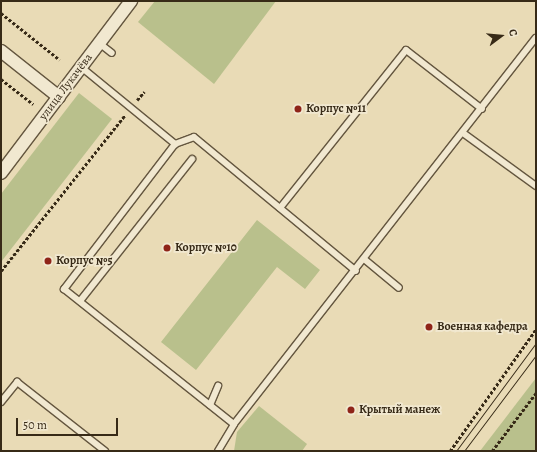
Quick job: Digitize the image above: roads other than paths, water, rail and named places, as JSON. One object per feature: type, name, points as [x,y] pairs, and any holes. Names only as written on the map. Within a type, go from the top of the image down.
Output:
[{"type":"street","name":"улица Лукачёва","points":[[1,173],[131,1]]},
{"type":"street","points":[[1,51],[59,97]]},
{"type":"lane","points":[[218,451],[234,424],[356,271],[536,39]]},
{"type":"lane","points":[[99,44],[112,53]]},
{"type":"lane","points":[[280,208],[406,50],[482,109]]},
{"type":"lane","points":[[81,67],[175,144]]},
{"type":"lane","points":[[463,133],[536,186]]},
{"type":"lane","points":[[234,424],[64,289],[175,144],[194,137],[356,271]]},
{"type":"lane","points":[[80,302],[192,159]]},
{"type":"lane","points":[[364,259],[399,288]]},
{"type":"lane","points":[[1,402],[17,382],[105,451]]},
{"type":"lane","points":[[210,405],[218,386]]},
{"type":"tram line","points":[[456,451],[536,343]]},
{"type":"tram line","points":[[464,451],[536,355]]},
{"type":"place","name":"Корпус №11","points":[[298,109]]},
{"type":"place","name":"Корпус №10","points":[[167,248]]},
{"type":"place","name":"Корпус №5","points":[[48,261]]},
{"type":"place","name":"Военная кафедра","points":[[429,327]]},
{"type":"place","name":"Крытый манеж","points":[[351,410]]}]
